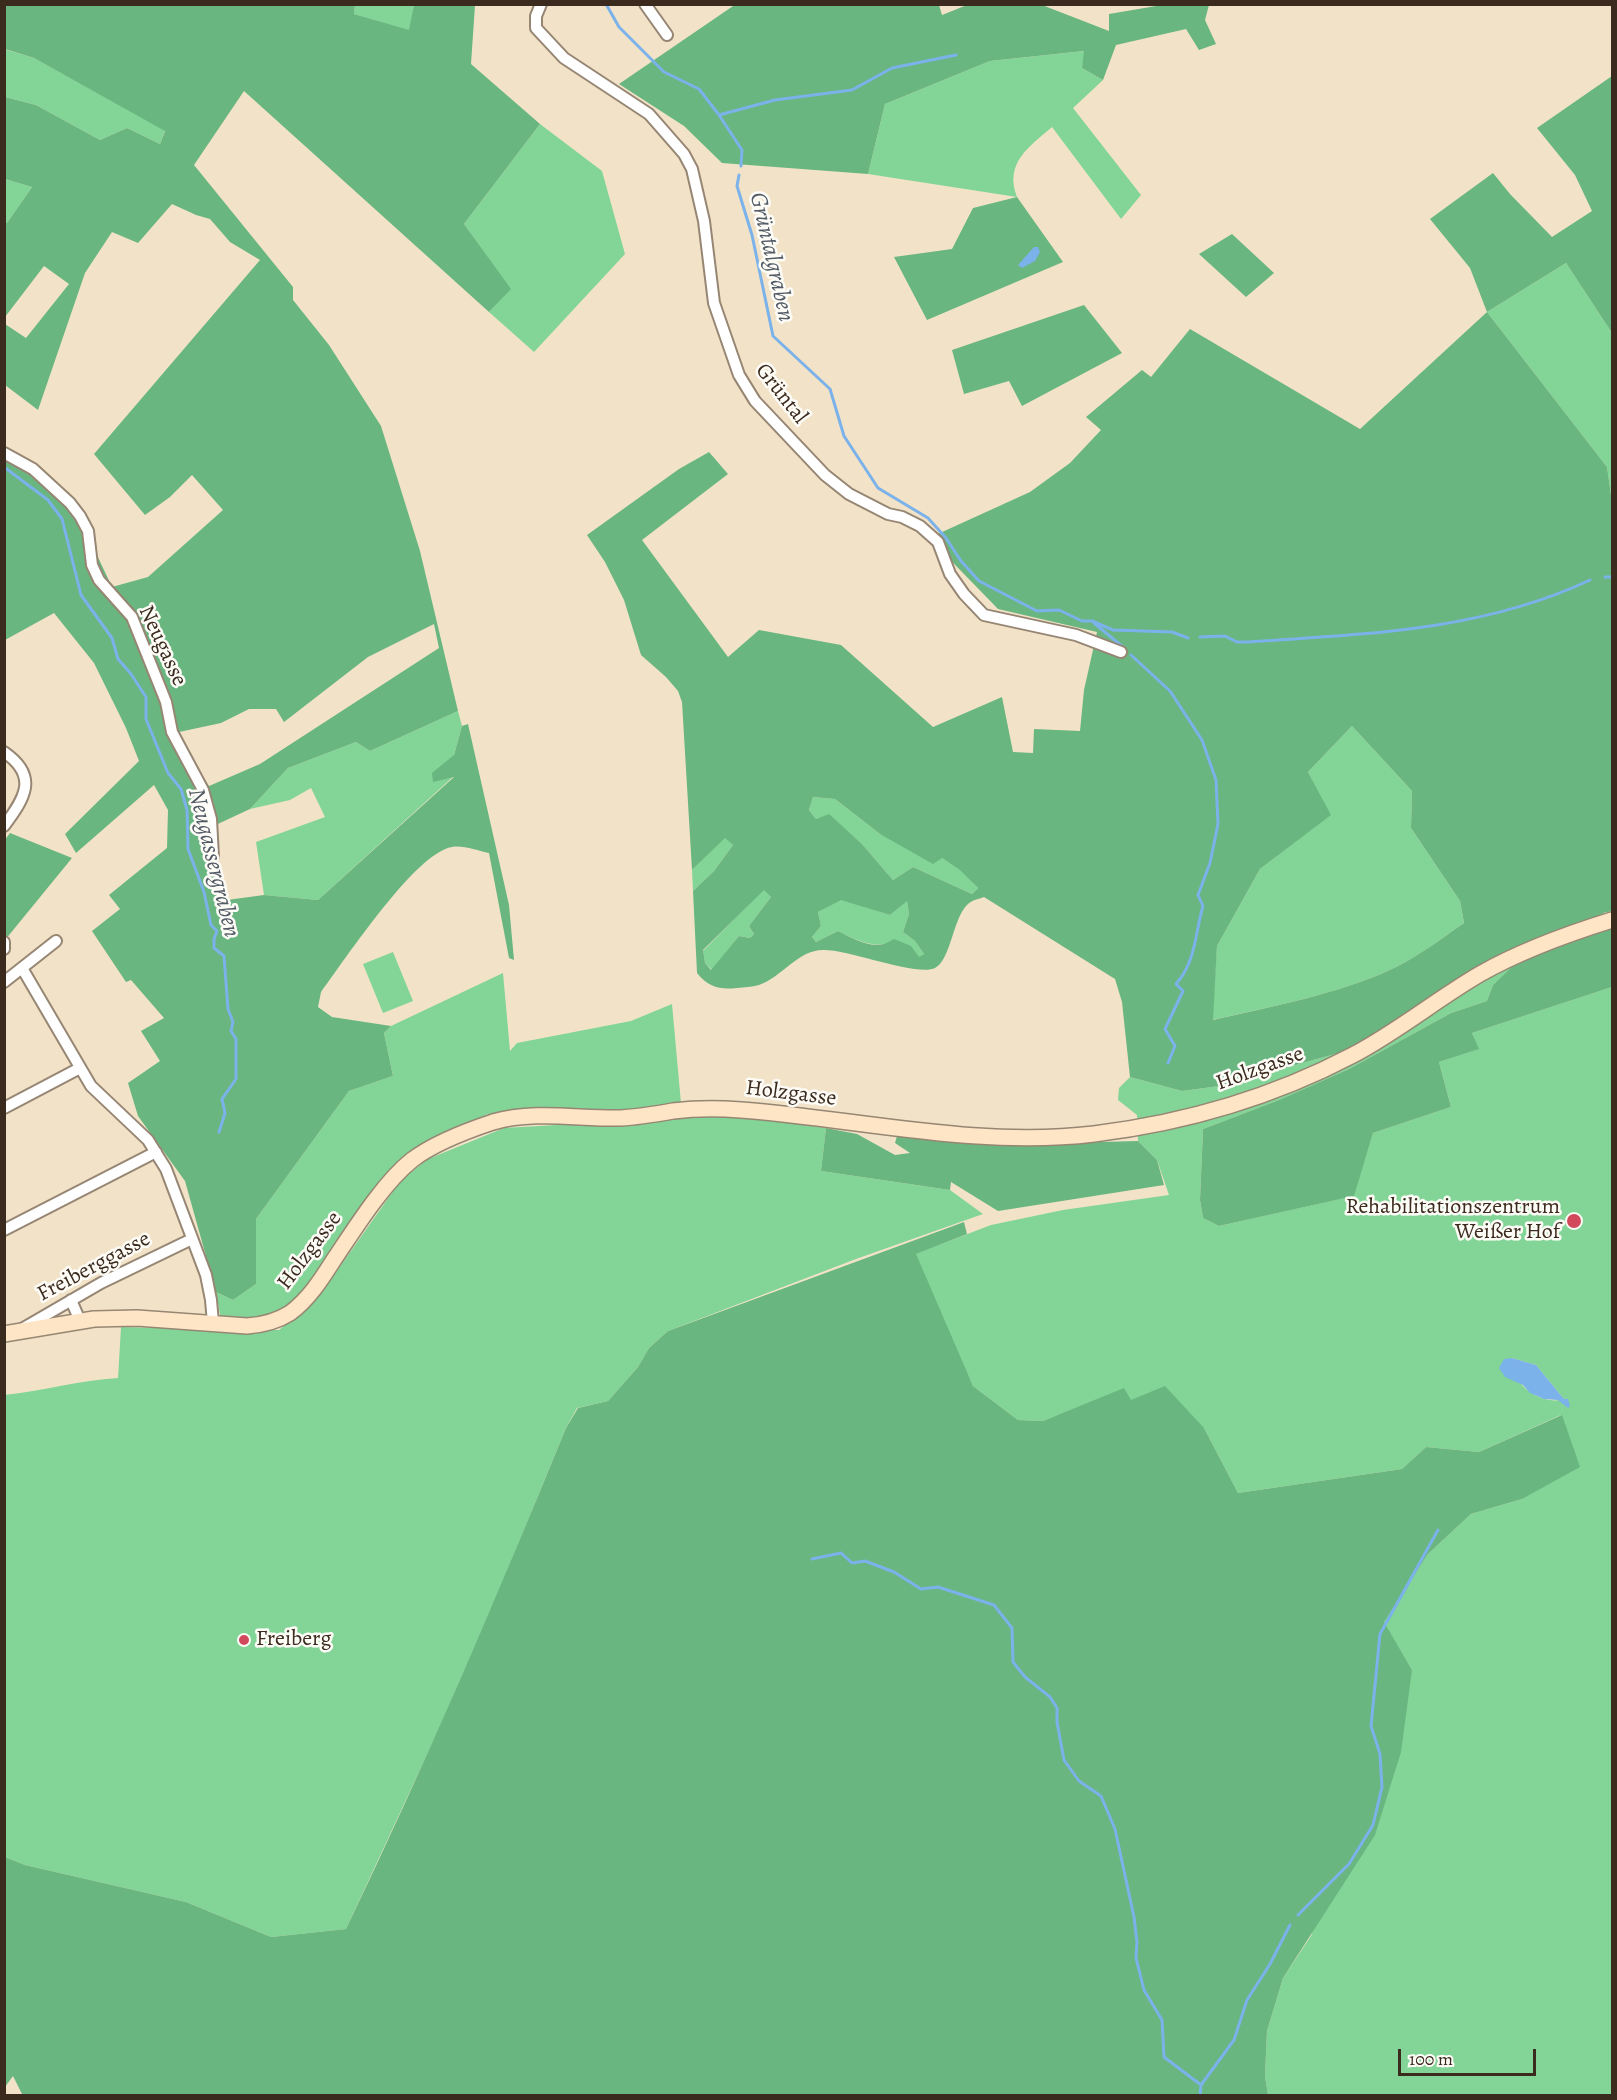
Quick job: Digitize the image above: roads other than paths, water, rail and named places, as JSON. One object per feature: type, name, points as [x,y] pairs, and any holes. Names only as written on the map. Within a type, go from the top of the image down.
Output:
[{"type":"street","name":"Grüntal","points":[[541,4],[536,16],[536,28],[564,58],[650,114],[684,154],[692,169],[704,221],[714,303],[739,375],[755,401],[825,475],[849,494],[888,514],[902,517],[920,526],[938,542],[950,574],[964,594],[984,615],[1076,635],[1121,652]]},
{"type":"street","points":[[645,4],[667,35]]},
{"type":"street","points":[[773,419],[781,410]]},
{"type":"street","name":"Neugasse","points":[[4,453],[33,470],[69,503],[80,516],[88,531],[92,565],[99,580],[132,617],[166,702],[172,732],[203,790],[211,819],[213,857]]},
{"type":"street","points":[[4,752],[23,768],[26,788],[21,803],[4,826]]},
{"type":"street","name":"Holzgasse","points":[[10,1334],[80,1321],[137,1318],[260,1325],[271,1322],[292,1312],[314,1289],[383,1191],[411,1161],[440,1144],[496,1121],[512,1118],[641,1117],[707,1108],[918,1130],[1017,1137],[1091,1134],[1169,1122],[1287,1087],[1356,1054],[1482,973],[1549,940],[1612,920]]},
{"type":"street","points":[[4,982],[56,941]]},
{"type":"street","points":[[4,942],[4,949]]},
{"type":"street","points":[[22,968],[91,1086],[100,1097],[140,1131],[156,1152],[180,1202],[209,1287],[213,1323]]},
{"type":"street","points":[[4,1108],[81,1068]]},
{"type":"street","points":[[4,1230],[156,1152]]},
{"type":"street","name":"Freiberggasse","points":[[10,1334],[101,1283],[192,1239]]},
{"type":"street","points":[[71,1300],[80,1321]]},
{"type":"water","points":[[1034,247],[1038,247],[1040,252],[1035,261],[1022,268],[1018,265]]},
{"type":"water","points":[[1512,1358],[1536,1365],[1564,1399],[1568,1399],[1570,1406],[1568,1408],[1558,1400],[1544,1399],[1530,1393],[1523,1385],[1505,1377],[1499,1368],[1504,1359]]},
{"type":"waterway","name":"Grüntalgraben","points":[[606,4],[619,27],[664,72],[699,89],[719,115],[775,100],[852,90],[892,68],[956,55]]},
{"type":"waterway","name":"Grüntalgraben","points":[[719,115],[742,150],[741,166]]},
{"type":"waterway","name":"Grüntalgraben","points":[[739,175],[737,186],[752,235],[773,336],[830,389],[844,436],[878,488],[928,518],[979,581],[1037,611],[1059,610],[1082,621],[1092,621],[1113,630],[1172,632],[1188,638]]},
{"type":"waterway","name":"Neugassergraben","points":[[4,467],[48,500],[62,519],[81,595],[112,638],[118,659],[146,697],[146,719],[168,773],[181,789],[187,810],[188,849],[204,892],[211,925],[217,931],[214,948],[224,956],[228,1009],[233,1022],[231,1031],[236,1039],[236,1079],[222,1099],[225,1113],[219,1132]]},
{"type":"waterway","points":[[1605,577],[1612,577]]},
{"type":"waterway","points":[[1200,637],[1225,636],[1237,642],[1249,642],[1422,627],[1507,610],[1549,597],[1590,580]]},
{"type":"waterway","points":[[1094,623],[1123,647]]},
{"type":"waterway","points":[[1131,655],[1170,691],[1202,740],[1216,780],[1218,824],[1210,863],[1198,895],[1203,906],[1194,947],[1188,966],[1176,984],[1183,991],[1165,1029],[1175,1046],[1168,1063]]},
{"type":"waterway","points":[[1298,1915],[1349,1864],[1373,1825],[1382,1787],[1380,1754],[1371,1726],[1380,1634],[1438,1530]]},
{"type":"waterway","points":[[812,1559],[841,1553],[852,1563],[865,1561],[894,1572],[921,1589],[938,1587],[994,1605],[1012,1628],[1013,1662],[1025,1677],[1050,1697],[1057,1708],[1057,1722],[1064,1760],[1079,1781],[1101,1796],[1115,1829],[1134,1917],[1136,1958],[1144,1990],[1162,2020],[1164,2057],[1201,2085]]},
{"type":"waterway","points":[[1200,2096],[1201,2085],[1234,2040],[1247,2000],[1270,1964],[1290,1925]]},
{"type":"place","name":"Rehabilitationszentrum Weißer Hof","points":[[1574,1221]]},
{"type":"place","name":"Freiberg","points":[[244,1640]]}]
